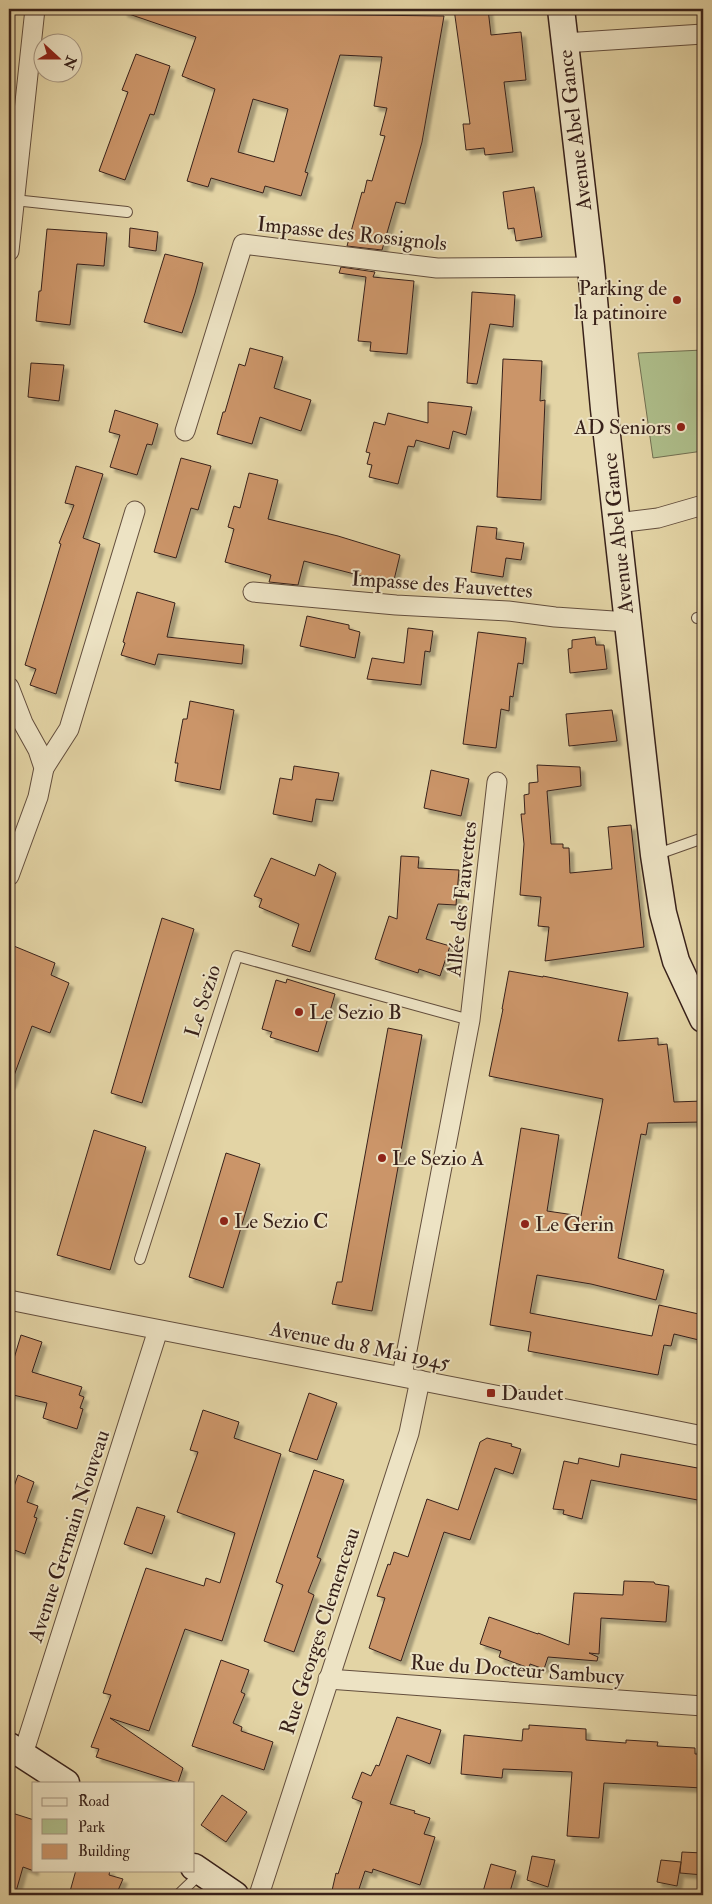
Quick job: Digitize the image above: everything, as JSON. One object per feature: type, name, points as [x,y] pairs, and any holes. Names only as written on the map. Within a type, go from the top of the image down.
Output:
[{"type":"main road","name":"Avenue Abel Gance","points":[[561,9],[591,267],[604,409],[654,856],[663,913],[676,961],[703,1019]]},
{"type":"main road","points":[[16,1750],[64,1782]]},
{"type":"main road","points":[[198,1870],[235,1895]]},
{"type":"street","points":[[9,251],[14,200],[16,106],[35,9]]},
{"type":"street","points":[[564,43],[703,34]]},
{"type":"street","name":"Impasse des Rossignols","points":[[185,431],[243,244],[437,268],[591,267]]},
{"type":"street","points":[[617,524],[658,518],[703,505]]},
{"type":"street","points":[[9,876],[38,797],[44,768],[69,729],[135,511]]},
{"type":"street","name":"Impasse des Fauvettes","points":[[253,592],[396,605],[508,611],[555,617],[628,622]]},
{"type":"street","points":[[9,687],[22,723],[38,750],[44,768]]},
{"type":"street","name":"Allée des Fauvettes","points":[[411,1378],[470,1020],[498,782]]},
{"type":"street","name":"Avenue du 8 Mai 1945","points":[[9,1300],[703,1436]]},
{"type":"street","name":"Avenue Germain Nouveau","points":[[16,1750],[158,1330]]},
{"type":"street","name":"Rue Georges Clemenceau","points":[[258,1895],[408,1433],[411,1378]]},
{"type":"street","name":"Rue du Docteur Sambucy","points":[[328,1679],[703,1706]]},
{"type":"lane","points":[[14,200],[127,212]]},
{"type":"lane","points":[[654,856],[703,838]]},
{"type":"lane","name":"Le Sezio","points":[[140,1259],[237,956],[470,1020]]},
{"type":"lane","points":[[178,1895],[198,1870]]},
{"type":"green space","points":[[703,350],[703,451],[653,458],[638,353]]},
{"type":"building","points":[[123,9],[199,9],[197,13],[444,16],[422,142],[405,204],[396,202],[382,250],[347,246],[362,192],[364,193],[367,180],[372,181],[385,136],[380,135],[387,108],[374,106],[382,57],[340,55],[305,172],[308,173],[301,196],[265,186],[263,193],[211,178],[208,187],[187,181],[215,89],[182,76],[196,37],[123,12]],"holes":[[[253,99],[288,109],[274,162],[238,152]]]},
{"type":"building","points":[[454,9],[488,9],[491,35],[521,32],[526,80],[504,82],[513,152],[485,155],[484,148],[466,150],[463,124],[470,124]]},
{"type":"building","points":[[136,54],[170,66],[154,115],[150,114],[125,180],[99,171],[128,92],[122,90]]},
{"type":"building","points":[[534,187],[542,237],[516,241],[514,228],[508,229],[503,192]]},
{"type":"building","points":[[130,228],[158,232],[156,251],[129,247]]},
{"type":"building","points":[[47,229],[107,233],[104,266],[77,264],[70,325],[36,321]]},
{"type":"building","points":[[165,254],[203,263],[182,333],[144,322]]},
{"type":"building","points":[[341,267],[375,272],[373,277],[414,281],[407,354],[370,351],[371,342],[358,341],[366,277],[339,273]]},
{"type":"building","points":[[472,292],[515,295],[513,327],[490,324],[477,384],[467,383]]},
{"type":"building","points":[[250,348],[283,357],[274,388],[311,400],[301,431],[260,417],[252,444],[217,434],[239,364],[245,366]]},
{"type":"building","points":[[503,359],[542,361],[540,401],[545,400],[541,500],[497,497]]},
{"type":"building","points":[[31,363],[64,365],[59,401],[28,397]]},
{"type":"building","points":[[428,402],[472,407],[466,435],[453,431],[449,449],[416,440],[414,447],[408,446],[398,484],[369,477],[372,465],[367,464],[370,453],[366,452],[374,422],[385,425],[388,413],[428,423]]},
{"type":"building","points":[[115,410],[158,424],[152,445],[147,444],[137,475],[110,467],[120,435],[109,432]]},
{"type":"building","points":[[181,458],[211,466],[198,510],[191,508],[176,558],[154,552]]},
{"type":"building","points":[[76,466],[103,474],[83,538],[100,544],[56,694],[30,685],[36,669],[25,665],[61,544],[59,543],[74,505],[65,503]]},
{"type":"building","points":[[249,473],[278,480],[268,519],[338,536],[400,555],[393,584],[304,561],[298,585],[269,582],[271,575],[225,562],[234,529],[228,527],[234,506],[240,508]]},
{"type":"building","points":[[477,526],[497,528],[496,539],[524,543],[521,560],[506,558],[503,577],[471,572]]},
{"type":"building","points":[[137,592],[175,603],[167,637],[244,645],[242,664],[158,654],[155,665],[121,655]]},
{"type":"building","points":[[307,616],[349,625],[349,629],[360,632],[355,658],[300,646]]},
{"type":"building","points":[[408,628],[433,631],[430,652],[425,651],[421,685],[367,679],[372,658],[404,663]]},
{"type":"building","points":[[478,632],[526,638],[523,664],[518,663],[513,697],[510,696],[509,711],[501,709],[496,748],[463,744]]},
{"type":"building","points":[[595,637],[596,645],[604,645],[607,669],[570,673],[568,649],[572,648],[572,640]]},
{"type":"building","points":[[190,701],[234,710],[220,790],[175,781],[178,763],[175,763],[183,719],[187,719]]},
{"type":"building","points":[[612,710],[617,741],[569,746],[566,714]]},
{"type":"building","points":[[537,765],[580,767],[581,786],[547,791],[551,844],[563,844],[563,848],[569,848],[570,873],[612,869],[608,827],[631,825],[644,947],[545,961],[549,927],[538,926],[541,897],[520,895],[524,844],[521,814],[525,814],[524,795],[529,794],[529,783],[538,782]]},
{"type":"building","points":[[294,766],[339,773],[333,801],[316,799],[312,822],[273,814],[280,778],[292,780]]},
{"type":"building","points":[[431,770],[469,779],[461,816],[424,808]]},
{"type":"building","points":[[401,856],[419,857],[418,868],[459,870],[456,905],[438,904],[426,939],[450,946],[440,976],[419,969],[418,973],[375,959],[389,916],[397,919]]},
{"type":"building","points":[[271,858],[315,876],[319,864],[336,873],[310,952],[292,946],[299,924],[259,907],[262,899],[254,896]]},
{"type":"building","points":[[162,918],[194,929],[142,1103],[111,1093]]},
{"type":"building","points":[[9,944],[55,963],[51,975],[69,983],[50,1033],[32,1026],[11,1084],[9,1084]]},
{"type":"building","points":[[509,971],[628,993],[618,1041],[658,1038],[658,1045],[667,1044],[674,1102],[703,1101],[703,1122],[648,1123],[646,1135],[641,1134],[618,1258],[664,1270],[656,1300],[591,1284],[537,1275],[530,1313],[652,1336],[659,1305],[703,1315],[703,1341],[674,1334],[671,1346],[664,1345],[658,1375],[528,1351],[531,1332],[490,1325],[521,1128],[559,1135],[547,1211],[581,1216],[603,1099],[489,1076]]},
{"type":"building","name":"Le Sezio B","points":[[287,979],[335,994],[318,1052],[270,1037],[272,1032],[262,1029],[276,980],[286,983]]},
{"type":"building","name":"Le Sezio A","points":[[388,1028],[422,1035],[372,1311],[332,1304],[337,1282],[342,1282]]},
{"type":"building","points":[[94,1130],[146,1147],[110,1270],[57,1255]]},
{"type":"building","name":"Le Sezio C","points":[[226,1153],[260,1164],[223,1288],[189,1277]]},
{"type":"building","points":[[21,1335],[42,1342],[32,1372],[82,1387],[79,1395],[84,1397],[80,1408],[83,1409],[77,1429],[43,1418],[47,1403],[9,1394],[9,1375]]},
{"type":"building","points":[[309,1393],[337,1403],[317,1460],[289,1451]]},
{"type":"building","points":[[203,1410],[239,1422],[234,1438],[281,1454],[222,1641],[185,1629],[149,1731],[110,1718],[183,1768],[178,1782],[175,1782],[96,1757],[99,1749],[91,1747],[111,1695],[103,1693],[146,1568],[204,1586],[206,1578],[220,1583],[235,1533],[177,1512],[198,1452],[190,1450]]},
{"type":"building","points":[[487,1438],[512,1444],[511,1446],[521,1449],[513,1474],[495,1468],[470,1540],[444,1532],[401,1661],[369,1648],[385,1598],[377,1596],[394,1552],[408,1557],[427,1499],[458,1510],[480,1442]]},
{"type":"building","points":[[621,1454],[703,1469],[703,1501],[591,1480],[582,1519],[563,1514],[564,1510],[553,1509],[564,1461],[578,1464],[579,1458],[619,1467]]},
{"type":"building","points":[[314,1470],[344,1480],[317,1557],[321,1559],[308,1592],[314,1595],[294,1652],[264,1641],[283,1585],[276,1582]]},
{"type":"building","points":[[18,1475],[34,1482],[27,1502],[38,1506],[34,1517],[37,1518],[25,1554],[9,1548],[9,1495],[11,1495]]},
{"type":"building","points":[[137,1507],[165,1516],[152,1554],[124,1544]]},
{"type":"building","points":[[624,1581],[654,1582],[655,1584],[669,1586],[666,1622],[601,1618],[599,1654],[589,1653],[598,1657],[597,1661],[548,1657],[544,1669],[530,1664],[529,1668],[499,1657],[501,1651],[480,1644],[489,1617],[569,1645],[574,1593],[623,1595]]},
{"type":"building","points":[[221,1660],[249,1670],[241,1692],[245,1694],[233,1723],[242,1727],[241,1731],[273,1742],[264,1770],[192,1746]]},
{"type":"building","points":[[397,1717],[441,1730],[430,1764],[407,1755],[390,1804],[415,1811],[414,1813],[430,1818],[424,1834],[435,1837],[420,1885],[373,1869],[372,1873],[365,1871],[357,1895],[331,1895],[336,1873],[338,1874],[362,1802],[352,1798],[362,1772],[371,1776],[376,1765],[379,1766]]},
{"type":"building","points":[[529,1725],[586,1729],[586,1740],[626,1743],[626,1740],[658,1742],[657,1746],[695,1748],[695,1754],[703,1754],[703,1788],[604,1783],[599,1838],[567,1836],[572,1772],[503,1769],[502,1778],[461,1774],[464,1735],[522,1741],[523,1729],[529,1729]]},
{"type":"building","points":[[222,1795],[247,1812],[226,1842],[201,1825]]},
{"type":"building","points":[[9,1812],[32,1819],[32,1870],[23,1867],[15,1895],[9,1895]]},
{"type":"building","points":[[682,1852],[703,1853],[703,1875],[680,1873]]},
{"type":"building","points":[[532,1856],[555,1860],[548,1887],[527,1880]]},
{"type":"building","points":[[661,1860],[681,1862],[677,1886],[657,1882]]},
{"type":"building","points":[[491,1864],[516,1871],[509,1895],[482,1895]]},
{"type":"building","points":[[75,1872],[110,1872],[109,1875],[123,1879],[116,1895],[69,1895]]},
{"type":"place","name":"Parking de la patinoire","points":[[677,300]]},
{"type":"place","name":"AD Seniors","points":[[681,427]]},
{"type":"place","name":"Le Sezio B","points":[[299,1012]]},
{"type":"place","name":"Le Sezio A","points":[[382,1158]]},
{"type":"place","name":"Le Sezio C","points":[[224,1221]]},
{"type":"place","name":"Le Gerin","points":[[525,1224]]},
{"type":"place","name":"Daudet","points":[[491,1393]]}]
